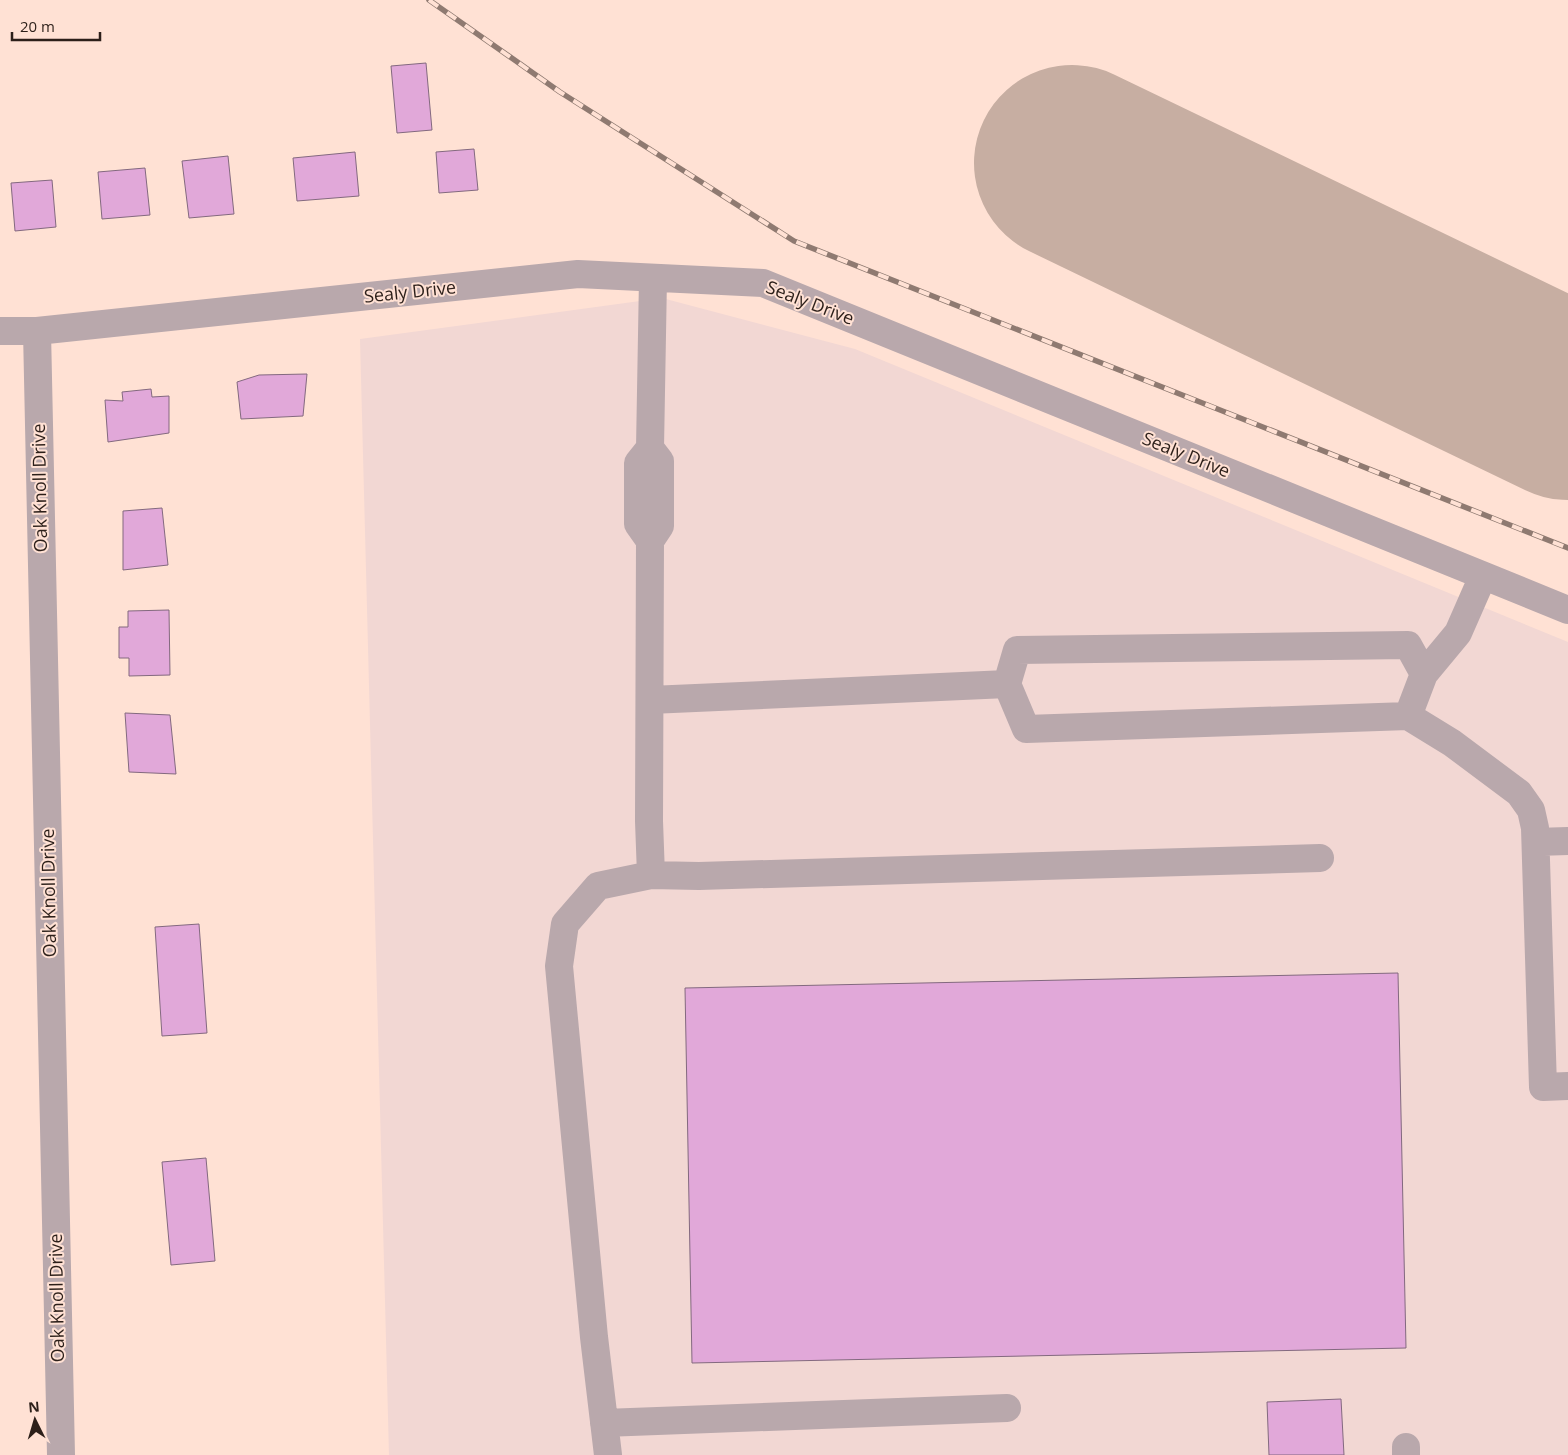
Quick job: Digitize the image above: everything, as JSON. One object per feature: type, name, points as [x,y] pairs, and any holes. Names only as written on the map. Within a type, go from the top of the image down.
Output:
[{"type":"street","name":"Sealy Drive","points":[[0,331],[37,331],[578,274],[763,283],[1568,610]]},
{"type":"street","points":[[652,876],[649,821],[650,541],[638,524],[638,463],[650,448],[653,278]]},
{"type":"street","name":"Oak Knoll Drive","points":[[37,331],[61,1455]]},
{"type":"street","points":[[1408,716],[1424,674],[1458,633],[1483,576]]},
{"type":"street","points":[[1424,674],[1408,645],[1017,650],[1007,684],[1026,729],[1408,716],[1452,743],[1519,793],[1531,810],[1536,842],[1543,1087],[1568,1086]]},
{"type":"street","points":[[650,700],[1007,684]]},
{"type":"street","points":[[1536,842],[1568,841]]},
{"type":"street","points":[[608,1455],[594,1337],[559,966],[565,924],[598,886],[652,876],[719,876],[1320,858]]},
{"type":"street","points":[[604,1423],[1008,1408]]},
{"type":"shaded area","points":[[662,298],[855,349],[1568,642],[1568,1455],[389,1455],[360,339]]},
{"type":"building","points":[[426,63],[432,130],[397,133],[391,66]]},
{"type":"building","points":[[474,149],[478,190],[439,193],[436,152]]},
{"type":"building","points":[[355,152],[359,196],[297,201],[293,158]]},
{"type":"building","points":[[228,156],[234,214],[189,218],[182,161]]},
{"type":"building","points":[[145,168],[150,215],[102,219],[98,172]]},
{"type":"building","points":[[52,180],[56,227],[15,231],[11,183]]},
{"type":"building","points":[[307,374],[303,416],[241,419],[237,382],[259,375]]},
{"type":"building","points":[[151,389],[152,397],[169,396],[169,433],[108,442],[105,400],[123,401],[122,392]]},
{"type":"building","points":[[162,508],[168,565],[123,570],[123,511]]},
{"type":"building","points":[[169,610],[170,675],[129,676],[129,658],[119,658],[119,627],[128,627],[128,611]]},
{"type":"building","points":[[125,713],[170,715],[176,774],[129,772]]},
{"type":"building","points":[[199,924],[207,1033],[162,1036],[155,927]]},
{"type":"building","points":[[1398,973],[1406,1348],[692,1363],[685,988]]},
{"type":"building","points":[[206,1158],[215,1261],[171,1265],[162,1162]]},
{"type":"building","points":[[1341,1399],[1344,1455],[1269,1455],[1267,1402]]},
{"type":"runway","points":[[1072,163],[1568,402]]},
{"type":"railway","points":[[429,0],[560,92],[794,241],[1568,548]]}]
